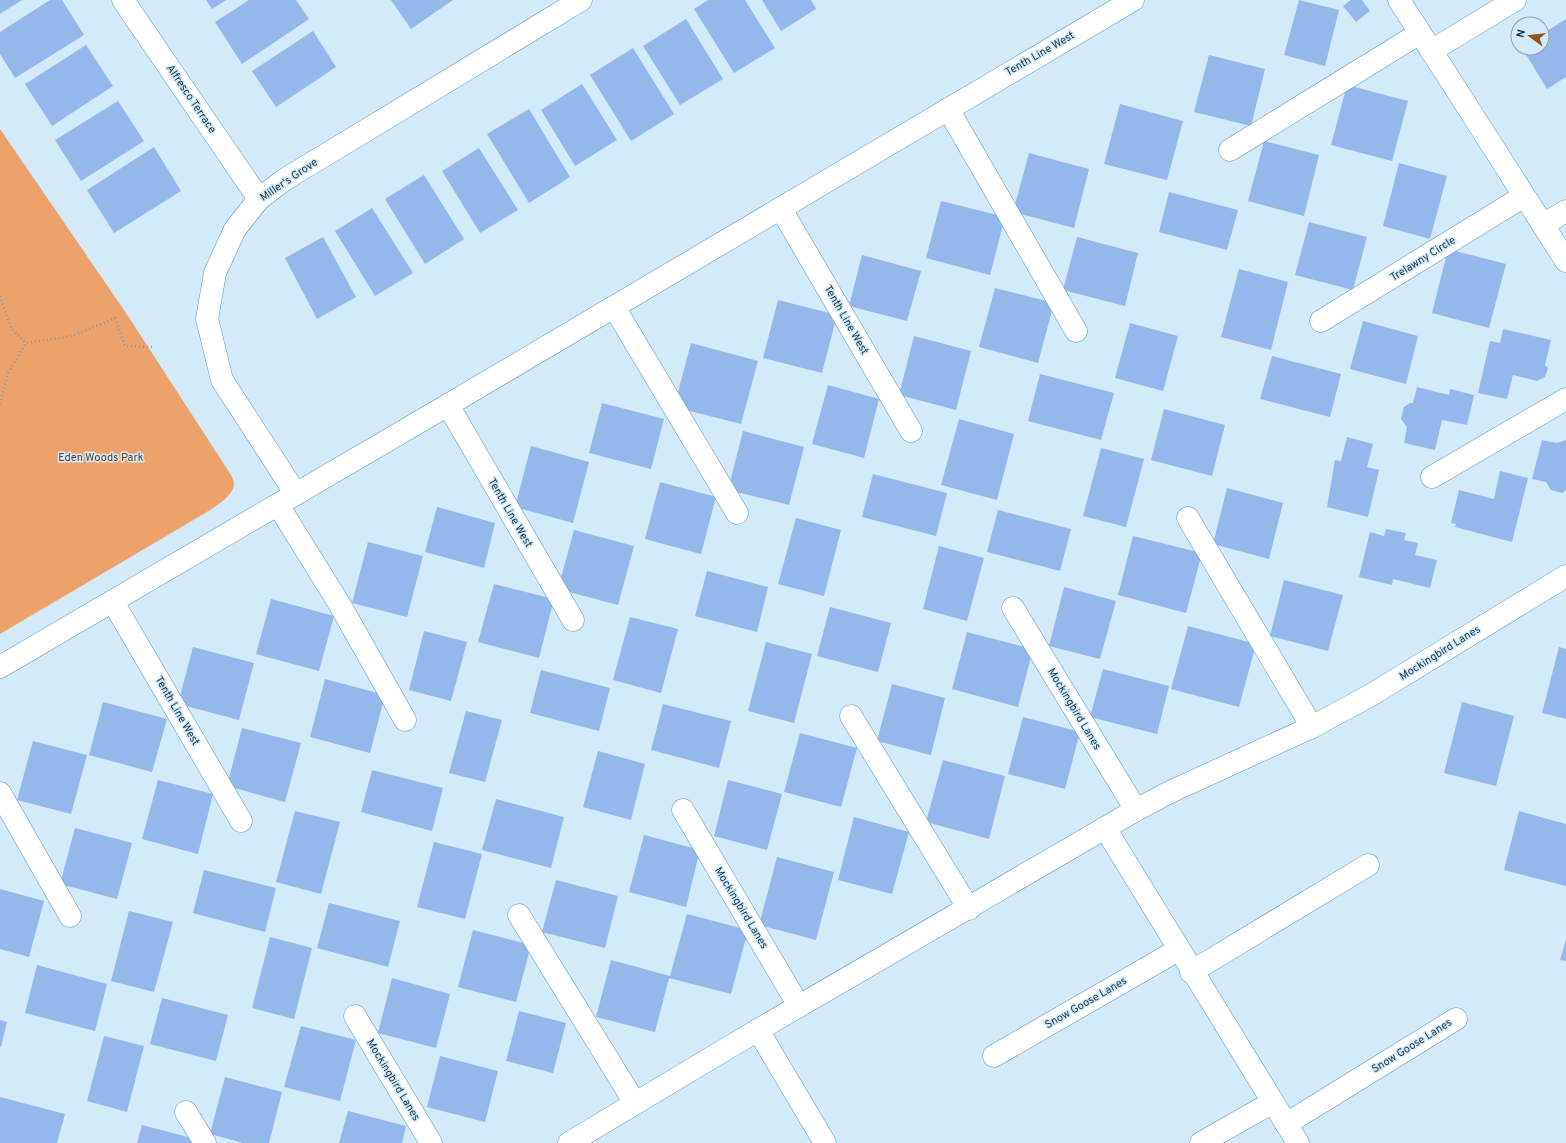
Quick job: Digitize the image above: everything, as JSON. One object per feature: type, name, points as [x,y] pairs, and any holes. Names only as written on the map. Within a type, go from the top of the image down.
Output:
[{"type":"street","name":"Alfresco Terrace","points":[[123,0],[259,199]]},
{"type":"street","name":"Tenth Line West","points":[[0,667],[287,500],[1133,0]]},
{"type":"street","points":[[1399,0],[1566,261]]},
{"type":"street","points":[[1432,51],[1515,0]]},
{"type":"street","name":"Miller's Grove","points":[[287,500],[222,380],[207,319],[215,273],[236,229],[259,199],[284,180],[569,3]]},
{"type":"street","points":[[1230,150],[1420,33]]},
{"type":"street","points":[[948,109],[1076,332]]},
{"type":"street","name":"Trelawny Circle","points":[[1321,321],[1524,196]]},
{"type":"street","name":"Tenth Line West","points":[[781,209],[911,431]]},
{"type":"street","points":[[1543,225],[1566,211]]},
{"type":"street","points":[[614,307],[737,513]]},
{"type":"street","points":[[1432,477],[1566,399]]},
{"type":"street","name":"Tenth Line West","points":[[448,405],[572,620]]},
{"type":"street","points":[[287,500],[340,605],[405,720]]},
{"type":"street","points":[[1188,518],[1312,727]]},
{"type":"street","name":"Mockingbird Lanes","points":[[582,1140],[635,1103],[1136,810],[1170,792],[1312,727],[1371,695],[1566,576]]},
{"type":"street","name":"Tenth Line West","points":[[113,602],[241,821]]},
{"type":"street","name":"Mockingbird Lanes","points":[[1013,608],[1136,810]]},
{"type":"street","points":[[851,716],[969,909]]},
{"type":"street","points":[[0,793],[70,916]]},
{"type":"street","name":"Mockingbird Lanes","points":[[683,810],[799,1006]]},
{"type":"street","points":[[1105,828],[1178,950],[1274,1102],[1298,1143]]},
{"type":"street","points":[[1192,972],[1368,865]]},
{"type":"street","points":[[519,915],[635,1103]]},
{"type":"street","name":"Snow Goose Lanes","points":[[994,1056],[1178,950]]},
{"type":"street","name":"Mockingbird Lanes","points":[[355,1016],[431,1143]]},
{"type":"street","name":"Snow Goose Lanes","points":[[1286,1124],[1456,1019]]},
{"type":"street","points":[[758,1030],[826,1143]]},
{"type":"street","points":[[1201,1143],[1274,1102]]},
{"type":"street","points":[[186,1112],[205,1143]]},
{"type":"path","points":[[0,296],[11,328],[26,343]]},
{"type":"path","points":[[26,343],[73,336],[115,318],[125,346],[153,347]]},
{"type":"path","points":[[0,404],[8,373],[26,343]]},
{"type":"green space","name":"Eden Woods Park","points":[[0,129],[128,316],[231,475],[234,484],[233,489],[225,499],[212,509],[0,634]]},
{"type":"building","points":[[0,0],[22,0],[0,14]]},
{"type":"building","points":[[50,0],[62,0],[84,35],[15,78],[0,54],[0,32]]},
{"type":"building","points":[[206,0],[226,0],[212,9]]},
{"type":"building","points":[[249,0],[296,0],[309,19],[242,64],[215,22]]},
{"type":"building","points":[[391,0],[453,0],[411,29]]},
{"type":"building","points":[[708,0],[745,0],[775,48],[734,73],[694,9]]},
{"type":"building","points":[[762,0],[811,0],[816,9],[781,31]]},
{"type":"building","points":[[1299,0],[1339,10],[1325,66],[1284,55]]},
{"type":"building","points":[[1351,0],[1362,0],[1370,11],[1356,22],[1343,6]]},
{"type":"building","points":[[686,19],[723,79],[680,105],[643,46]]},
{"type":"building","points":[[1566,19],[1566,77],[1547,89],[1527,56],[1550,56],[1550,29]]},
{"type":"building","points":[[313,31],[336,67],[276,107],[252,71]]},
{"type":"building","points":[[86,45],[113,86],[52,126],[25,84]]},
{"type":"building","points":[[633,48],[674,114],[631,141],[590,75]]},
{"type":"building","points":[[1209,55],[1265,69],[1251,126],[1194,112]]},
{"type":"building","points":[[582,84],[617,140],[575,166],[541,110]]},
{"type":"building","points":[[1347,85],[1408,101],[1392,161],[1331,145]]},
{"type":"building","points":[[118,101],[144,141],[81,181],[55,140]]},
{"type":"building","points":[[1120,104],[1183,121],[1167,180],[1104,164]]},
{"type":"building","points":[[529,109],[570,177],[529,203],[487,134]]},
{"type":"building","points":[[1264,141],[1319,155],[1304,216],[1248,201]]},
{"type":"building","points":[[154,147],[181,191],[114,233],[87,190]]},
{"type":"building","points":[[479,148],[518,210],[480,233],[442,171]]},
{"type":"building","points":[[1029,153],[1089,169],[1074,228],[1013,212]]},
{"type":"building","points":[[1399,163],[1447,176],[1430,239],[1383,226]]},
{"type":"building","points":[[424,175],[464,239],[425,264],[385,199]]},
{"type":"building","points":[[1169,192],[1238,210],[1227,250],[1159,232]]},
{"type":"building","points":[[941,201],[1005,217],[990,275],[926,258]]},
{"type":"building","points":[[372,208],[413,273],[375,296],[335,231]]},
{"type":"building","points":[[1309,222],[1367,237],[1353,290],[1295,275]]},
{"type":"building","points":[[323,237],[356,297],[317,319],[285,258]]},
{"type":"building","points":[[1077,237],[1138,253],[1125,306],[1063,290]]},
{"type":"building","points":[[1448,249],[1506,264],[1489,328],[1432,313]]},
{"type":"building","points":[[862,255],[921,271],[907,321],[849,306]]},
{"type":"building","points":[[1239,269],[1288,282],[1271,350],[1221,337]]},
{"type":"building","points":[[995,288],[1054,303],[1038,363],[979,347]]},
{"type":"building","points":[[778,300],[837,315],[822,373],[763,358]]},
{"type":"building","points":[[1363,321],[1418,336],[1406,384],[1350,369]]},
{"type":"building","points":[[1130,323],[1178,336],[1163,391],[1115,378]]},
{"type":"building","points":[[1503,329],[1551,340],[1545,365],[1548,368],[1545,377],[1537,381],[1513,375],[1507,399],[1478,393],[1490,341],[1500,343]]},
{"type":"building","points":[[914,336],[971,351],[956,410],[899,395]]},
{"type":"building","points":[[691,343],[758,361],[741,424],[674,407]]},
{"type":"building","points":[[1272,356],[1341,374],[1330,417],[1260,399]]},
{"type":"building","points":[[1040,374],[1114,393],[1101,440],[1028,421]]},
{"type":"building","points":[[828,385],[879,399],[864,458],[812,444]]},
{"type":"building","points":[[1417,387],[1449,395],[1450,389],[1474,395],[1467,425],[1442,420],[1435,450],[1404,443],[1407,427],[1401,419],[1404,407],[1410,403],[1413,403]]},
{"type":"building","points":[[602,403],[664,419],[651,469],[589,453]]},
{"type":"building","points":[[1164,409],[1225,425],[1212,476],[1151,460]]},
{"type":"building","points":[[959,419],[1014,434],[997,500],[941,485]]},
{"type":"building","points":[[743,431],[804,447],[789,505],[728,490]]},
{"type":"building","points":[[1347,437],[1373,444],[1367,467],[1379,470],[1368,517],[1327,507],[1335,460],[1341,461]]},
{"type":"building","points":[[1542,440],[1557,443],[1566,440],[1566,490],[1562,493],[1551,490],[1546,482],[1532,479]]},
{"type":"building","points":[[531,446],[589,462],[573,523],[515,507]]},
{"type":"building","points":[[1101,448],[1144,459],[1126,527],[1083,516]]},
{"type":"building","points":[[1500,471],[1528,478],[1512,542],[1455,527],[1456,524],[1451,523],[1459,490],[1494,499]]},
{"type":"building","points":[[873,474],[947,493],[936,536],[862,517]]},
{"type":"building","points":[[660,482],[716,497],[701,554],[645,539]]},
{"type":"building","points":[[1227,488],[1283,503],[1269,559],[1213,544]]},
{"type":"building","points":[[437,507],[495,523],[484,568],[425,552]]},
{"type":"building","points":[[998,510],[1071,529],[1060,571],[987,552]]},
{"type":"building","points":[[796,518],[841,530],[824,596],[778,584]]},
{"type":"building","points":[[1386,529],[1406,533],[1404,540],[1418,543],[1415,555],[1437,560],[1430,588],[1393,579],[1392,585],[1359,577],[1370,532],[1384,536]]},
{"type":"building","points":[[574,530],[634,546],[618,605],[558,589]]},
{"type":"building","points":[[1133,536],[1202,553],[1186,613],[1118,595]]},
{"type":"building","points":[[368,542],[423,556],[407,617],[352,603]]},
{"type":"building","points":[[939,546],[984,558],[967,621],[923,609]]},
{"type":"building","points":[[707,571],[768,587],[757,632],[695,616]]},
{"type":"building","points":[[1284,580],[1343,595],[1328,651],[1270,636]]},
{"type":"building","points":[[494,584],[554,599],[539,658],[478,642]]},
{"type":"building","points":[[1064,587],[1116,601],[1100,659],[1049,646]]},
{"type":"building","points":[[271,599],[334,616],[319,671],[256,654]]},
{"type":"building","points":[[830,607],[891,623],[878,672],[817,656]]},
{"type":"building","points":[[630,617],[678,629],[661,693],[613,680]]},
{"type":"building","points":[[1188,626],[1256,644],[1239,707],[1171,689]]},
{"type":"building","points":[[424,631],[467,642],[451,701],[409,690]]},
{"type":"building","points":[[967,632],[1033,649],[1018,707],[952,689]]},
{"type":"building","points":[[766,642],[812,654],[794,723],[748,711]]},
{"type":"building","points":[[193,647],[254,663],[239,720],[178,704]]},
{"type":"building","points":[[1559,647],[1566,649],[1566,719],[1542,713]]},
{"type":"building","points":[[1103,669],[1169,686],[1157,734],[1090,717]]},
{"type":"building","points":[[541,670],[610,688],[599,731],[530,713]]},
{"type":"building","points":[[325,679],[385,695],[370,753],[310,737]]},
{"type":"building","points":[[892,684],[945,698],[931,755],[877,741]]},
{"type":"building","points":[[103,702],[167,719],[152,772],[89,755]]},
{"type":"building","points":[[1462,702],[1514,716],[1496,786],[1444,773]]},
{"type":"building","points":[[663,704],[731,721],[719,768],[651,750]]},
{"type":"building","points":[[466,711],[502,720],[485,782],[449,773]]},
{"type":"building","points":[[1023,717],[1080,732],[1065,789],[1008,774]]},
{"type":"building","points":[[242,728],[301,743],[285,802],[227,786]]},
{"type":"building","points":[[800,733],[857,748],[841,807],[784,792]]},
{"type":"building","points":[[33,741],[87,755],[71,814],[17,800]]},
{"type":"building","points":[[598,751],[645,764],[631,820],[583,807]]},
{"type":"building","points":[[943,760],[1005,776],[989,839],[926,822]]},
{"type":"building","points":[[372,770],[443,788],[432,831],[361,812]]},
{"type":"building","points":[[158,780],[213,794],[198,854],[142,839]]},
{"type":"building","points":[[728,780],[782,794],[767,850],[714,836]]},
{"type":"building","points":[[496,799],[564,817],[551,868],[482,850]]},
{"type":"building","points":[[295,811],[340,822],[321,894],[276,882]]},
{"type":"building","points":[[1519,811],[1566,824],[1566,886],[1504,870]]},
{"type":"building","points":[[854,817],[909,832],[892,894],[838,880]]},
{"type":"building","points":[[75,828],[132,843],[117,899],[60,884]]},
{"type":"building","points":[[644,835],[700,850],[686,907],[629,892]]},
{"type":"building","points":[[434,842],[482,854],[465,919],[417,907]]},
{"type":"building","points":[[777,857],[834,872],[816,940],[759,925]]},
{"type":"building","points":[[204,870],[276,888],[265,932],[193,913]]},
{"type":"building","points":[[556,880],[618,896],[605,948],[542,932]]},
{"type":"building","points":[[0,889],[44,901],[29,957],[0,949]]},
{"type":"building","points":[[329,903],[400,921],[388,967],[317,948]]},
{"type":"building","points":[[129,911],[173,922],[154,992],[111,981]]},
{"type":"building","points":[[687,914],[748,930],[731,994],[669,978],[655,1032],[596,1017],[611,960],[670,976]]},
{"type":"building","points":[[473,930],[531,945],[516,1002],[458,987]]},
{"type":"building","points":[[270,937],[312,948],[294,1019],[252,1008]]},
{"type":"building","points":[[1566,940],[1566,961],[1560,960]]},
{"type":"building","points":[[37,965],[107,984],[95,1031],[25,1013]]},
{"type":"building","points":[[392,978],[450,994],[436,1048],[378,1033]]},
{"type":"building","points":[[162,998],[228,1015],[216,1061],[150,1044]]},
{"type":"building","points":[[519,1011],[566,1023],[553,1073],[506,1061]]},
{"type":"building","points":[[0,1020],[7,1022],[1,1047],[0,1047]]},
{"type":"building","points":[[301,1026],[356,1040],[340,1101],[284,1087]]},
{"type":"building","points":[[104,1036],[144,1046],[127,1112],[87,1101]]},
{"type":"building","points":[[440,1056],[498,1071],[485,1122],[427,1107]]},
{"type":"building","points":[[225,1077],[282,1092],[269,1143],[243,1143],[210,1134]]},
{"type":"building","points":[[0,1097],[65,1114],[57,1143],[0,1143]]},
{"type":"building","points":[[348,1111],[406,1126],[402,1143],[339,1143]]},
{"type":"building","points":[[142,1125],[199,1140],[198,1143],[137,1143]]}]
